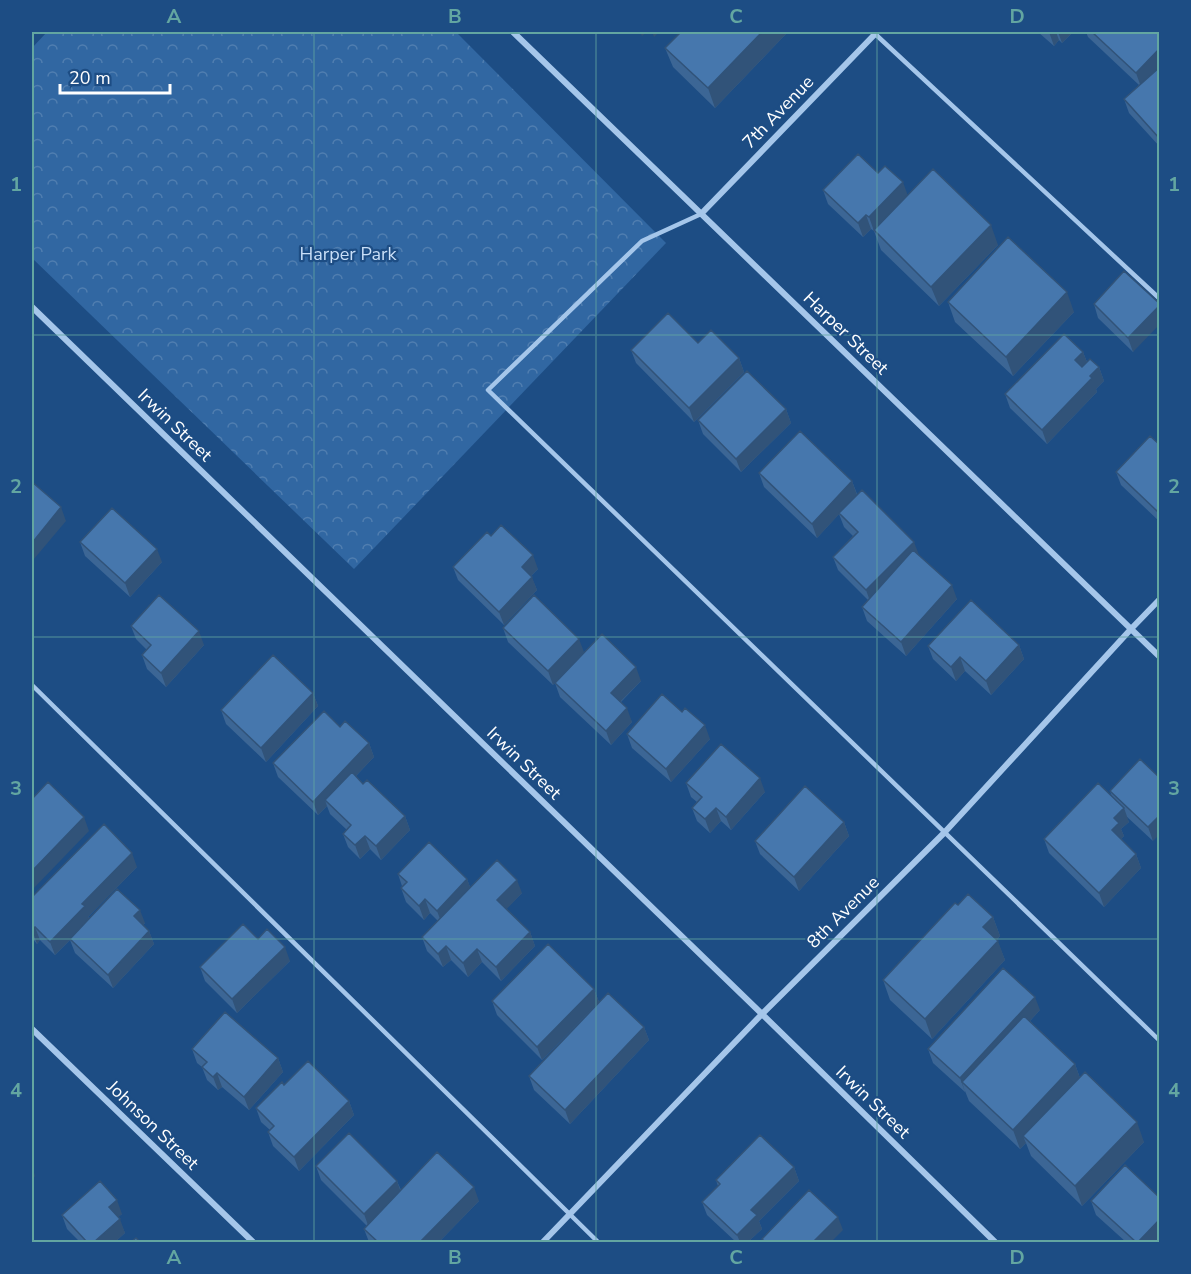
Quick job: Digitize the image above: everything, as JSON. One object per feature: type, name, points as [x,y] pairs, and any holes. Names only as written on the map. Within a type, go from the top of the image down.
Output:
[{"type":"street","name":"Harper Street","points":[[513,32],[1160,657]]},
{"type":"street","name":"7th Avenue","points":[[701,214],[875,32]]},
{"type":"street","name":"Irwin Street","points":[[32,307],[995,1242]]},
{"type":"street","name":"8th Avenue","points":[[543,1242],[762,1014],[944,833],[1160,599]]},
{"type":"street","name":"Johnson Street","points":[[32,1029],[253,1242]]},
{"type":"lane","points":[[875,32],[1160,299]]},
{"type":"lane","points":[[701,214],[642,241],[488,390],[1160,1041]]},
{"type":"lane","points":[[32,685],[598,1242]]},
{"type":"green space","name":"Harper Park","points":[[47,32],[456,32],[666,243],[354,569],[32,258],[32,48]]},
{"type":"building","points":[[681,32],[762,32],[708,88],[665,48]]},
{"type":"building","points":[[1092,32],[1159,32],[1160,48],[1136,73]]},
{"type":"building","points":[[1160,67],[1160,139],[1124,99]]},
{"type":"building","points":[[858,154],[878,173],[885,166],[903,182],[869,217],[866,215],[858,223],[823,190]]},
{"type":"building","points":[[933,169],[991,225],[931,287],[874,230]]},
{"type":"building","points":[[1008,237],[1067,292],[1006,357],[948,302]]},
{"type":"building","points":[[1124,271],[1160,304],[1128,338],[1094,304]]},
{"type":"building","points":[[668,313],[698,343],[711,330],[739,358],[689,408],[631,350]]},
{"type":"building","points":[[1064,334],[1083,352],[1075,360],[1082,367],[1090,359],[1099,367],[1090,376],[1092,378],[1042,430],[1005,394]]},
{"type":"building","points":[[747,371],[786,409],[736,459],[698,420]]},
{"type":"building","points":[[800,431],[852,481],[812,524],[759,473]]},
{"type":"building","points":[[1150,436],[1160,445],[1160,509],[1157,511],[1116,472]]},
{"type":"building","points":[[32,482],[61,507],[32,543]]},
{"type":"building","points":[[862,490],[914,542],[866,590],[833,557],[858,532],[839,513]]},
{"type":"building","points":[[112,508],[157,549],[125,583],[80,542]]},
{"type":"building","points":[[501,525],[533,555],[522,567],[532,577],[499,612],[453,567],[487,532],[491,536]]},
{"type":"building","points":[[913,550],[952,585],[901,642],[862,607]]},
{"type":"building","points":[[159,595],[199,631],[161,673],[142,655],[151,645],[131,626]]},
{"type":"building","points":[[534,595],[579,639],[548,671],[503,628]]},
{"type":"building","points":[[971,600],[1019,645],[986,681],[960,657],[951,667],[928,646]]},
{"type":"building","points":[[602,634],[636,667],[611,693],[627,708],[606,731],[555,683]]},
{"type":"building","points":[[273,655],[313,693],[261,748],[221,710]]},
{"type":"building","points":[[662,694],[682,712],[685,708],[705,725],[666,769],[627,734]]},
{"type":"building","points":[[324,711],[340,727],[345,721],[369,743],[313,802],[273,763]]},
{"type":"building","points":[[721,744],[760,778],[726,817],[716,808],[705,819],[692,808],[702,797],[686,783]]},
{"type":"building","points":[[1140,759],[1160,778],[1160,815],[1148,827],[1110,791]]},
{"type":"building","points":[[352,772],[363,784],[367,780],[405,816],[376,846],[365,836],[355,845],[343,834],[351,825],[325,800]]},
{"type":"building","points":[[48,782],[84,817],[32,871],[32,799]]},
{"type":"building","points":[[1098,783],[1124,808],[1114,818],[1119,823],[1112,830],[1136,854],[1099,893],[1044,839]]},
{"type":"building","points":[[805,786],[844,822],[794,877],[755,841]]},
{"type":"building","points":[[104,824],[132,853],[82,904],[85,906],[50,942],[35,927],[32,929],[32,897]]},
{"type":"building","points":[[429,842],[467,879],[437,911],[425,899],[419,906],[401,888],[407,882],[398,874]]},
{"type":"building","points":[[497,860],[517,880],[497,900],[530,932],[496,967],[477,949],[463,963],[446,946],[438,954],[422,937]]},
{"type":"building","points":[[117,889],[140,910],[134,916],[149,931],[108,975],[70,939]]},
{"type":"building","points":[[968,894],[993,917],[983,927],[998,941],[925,1019],[883,980],[955,903],[958,905]]},
{"type":"building","points":[[243,924],[258,939],[267,929],[285,947],[232,999],[200,967]]},
{"type":"building","points":[[548,944],[594,989],[537,1047],[492,1001]]},
{"type":"building","points":[[1003,968],[1035,997],[960,1078],[928,1049]]},
{"type":"building","points":[[608,993],[644,1027],[565,1110],[529,1076]]},
{"type":"building","points":[[225,1012],[278,1058],[244,1097],[217,1073],[213,1077],[202,1067],[207,1062],[192,1049]]},
{"type":"building","points":[[1024,1016],[1075,1064],[1013,1130],[962,1082]]},
{"type":"building","points":[[308,1061],[349,1101],[294,1157],[268,1132],[274,1126],[256,1108],[282,1082],[284,1085]]},
{"type":"building","points":[[1085,1072],[1137,1122],[1075,1186],[1023,1136]]},
{"type":"building","points":[[349,1133],[397,1181],[364,1214],[316,1166]]},
{"type":"building","points":[[760,1135],[794,1167],[751,1210],[757,1215],[737,1235],[702,1202],[720,1184],[716,1180]]},
{"type":"building","points":[[437,1152],[474,1187],[420,1242],[378,1242],[364,1229]]},
{"type":"building","points":[[1125,1165],[1160,1198],[1160,1219],[1138,1242],[1091,1201]]},
{"type":"building","points":[[100,1181],[117,1200],[109,1207],[120,1219],[94,1242],[87,1242],[62,1215]]},
{"type":"building","points":[[809,1190],[838,1217],[813,1242],[765,1242],[762,1239]]}]
